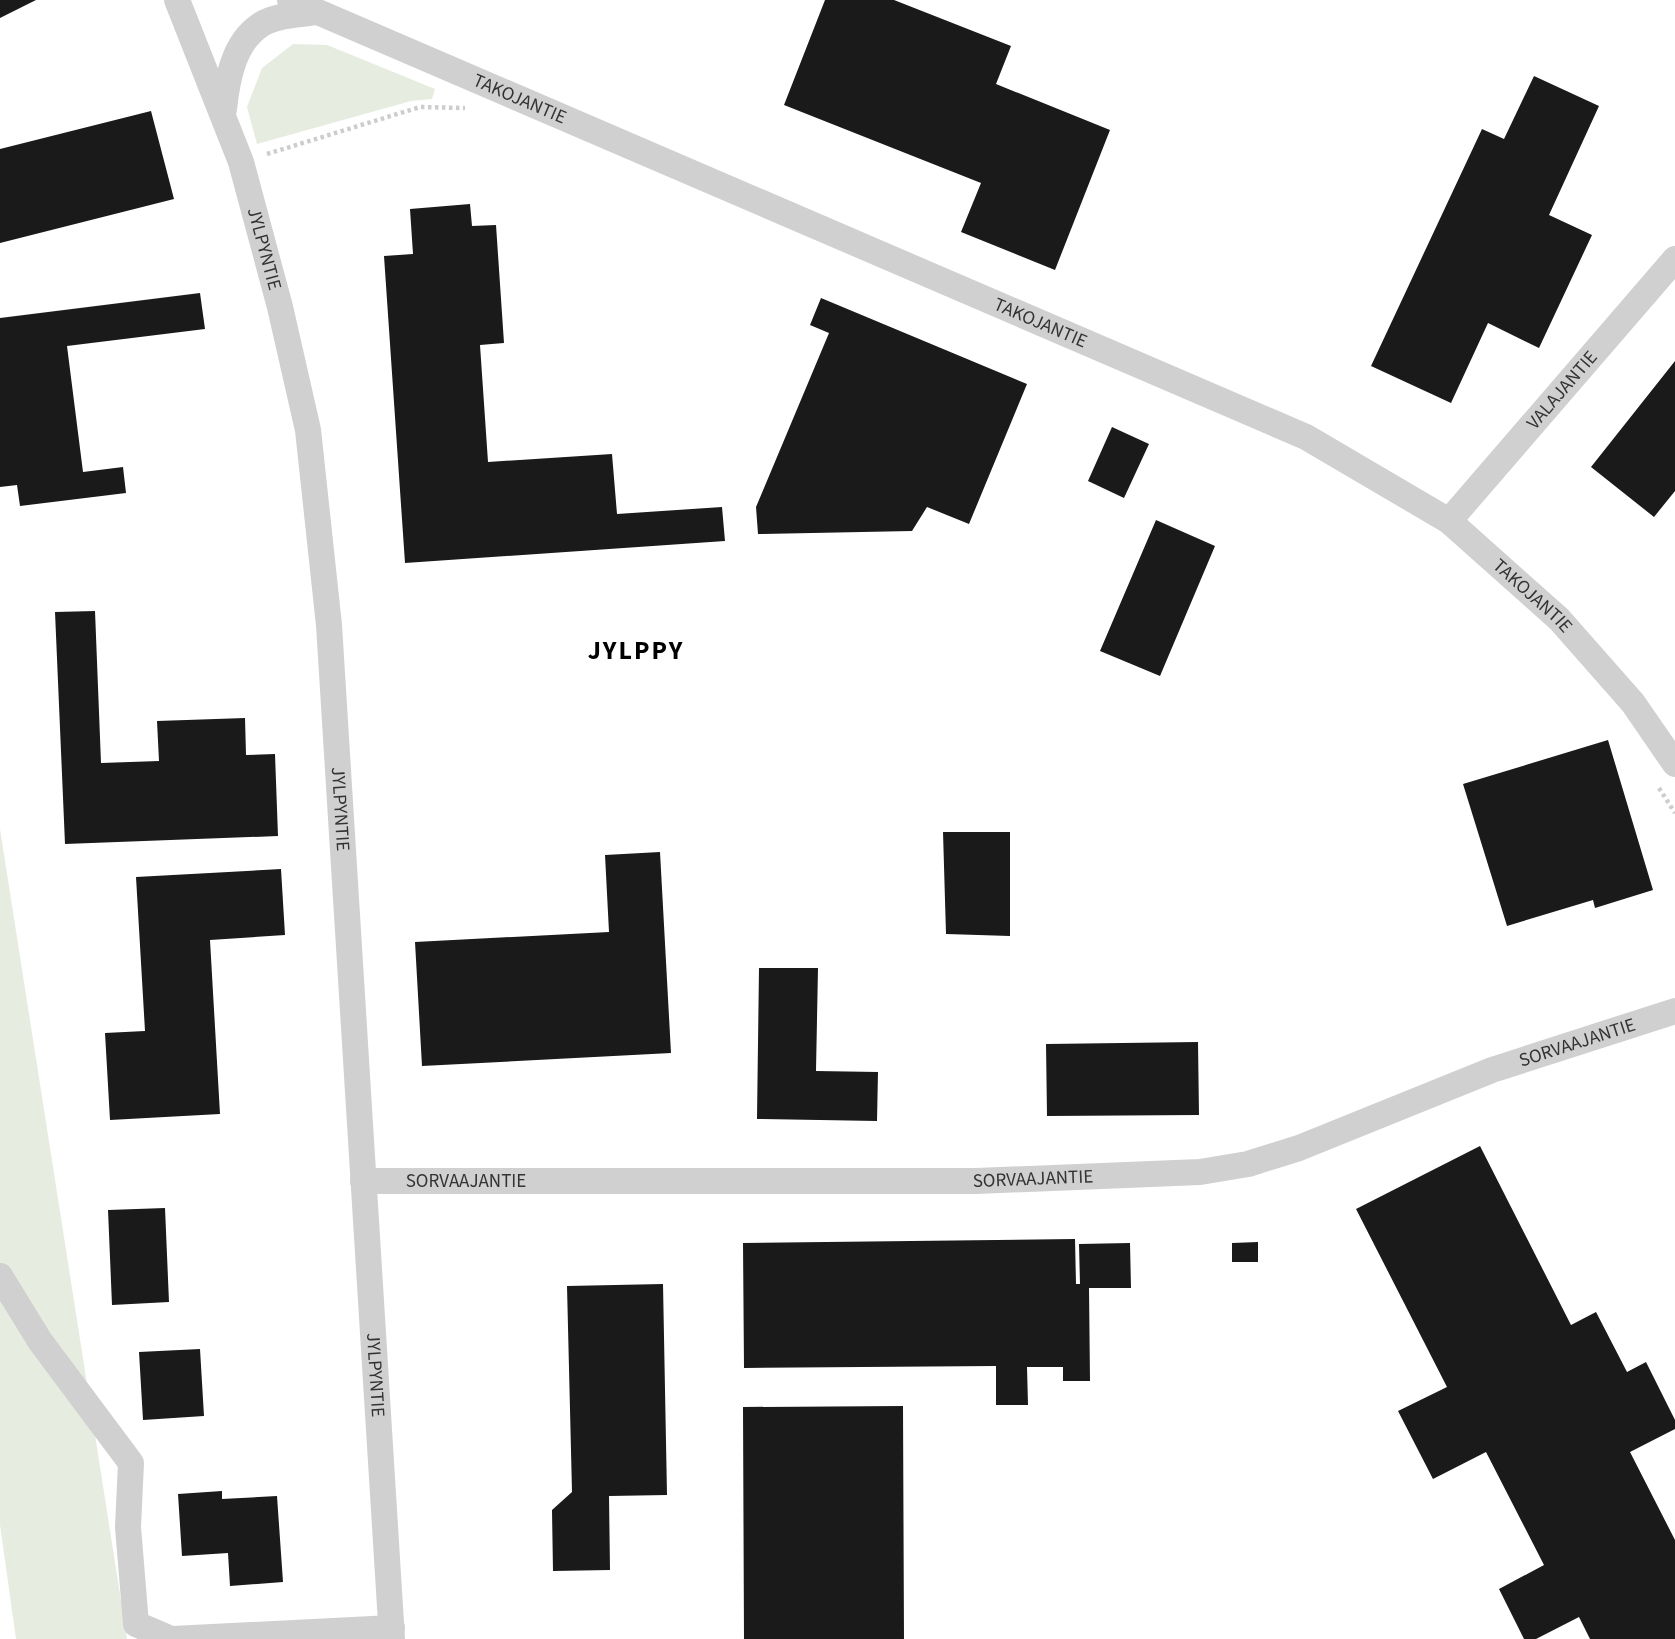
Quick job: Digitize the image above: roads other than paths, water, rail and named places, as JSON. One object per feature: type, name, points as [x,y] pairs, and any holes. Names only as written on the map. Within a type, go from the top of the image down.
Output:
[{"type":"street","name":"JYLPYNTIE","points":[[177,0],[241,162],[280,307],[309,443],[329,625],[392,1634]]},
{"type":"street","name":"TAKOJANTIE","points":[[290,0],[1306,437],[1449,521],[1559,619],[1633,703],[1675,764]]},
{"type":"street","points":[[223,114],[228,74],[245,41],[259,26],[317,12]]},
{"type":"street","name":"VALAJANTIE","points":[[1449,521],[1675,259]]},
{"type":"street","name":"SORVAAJANTIE","points":[[363,1181],[976,1181],[1199,1172],[1248,1164],[1299,1148],[1492,1070],[1675,1011]]},
{"type":"street","points":[[0,1276],[40,1341],[131,1463],[128,1527],[136,1624],[172,1639],[392,1634]]},
{"type":"district","name":"JYLPPY","points":[[636,650]]}]
